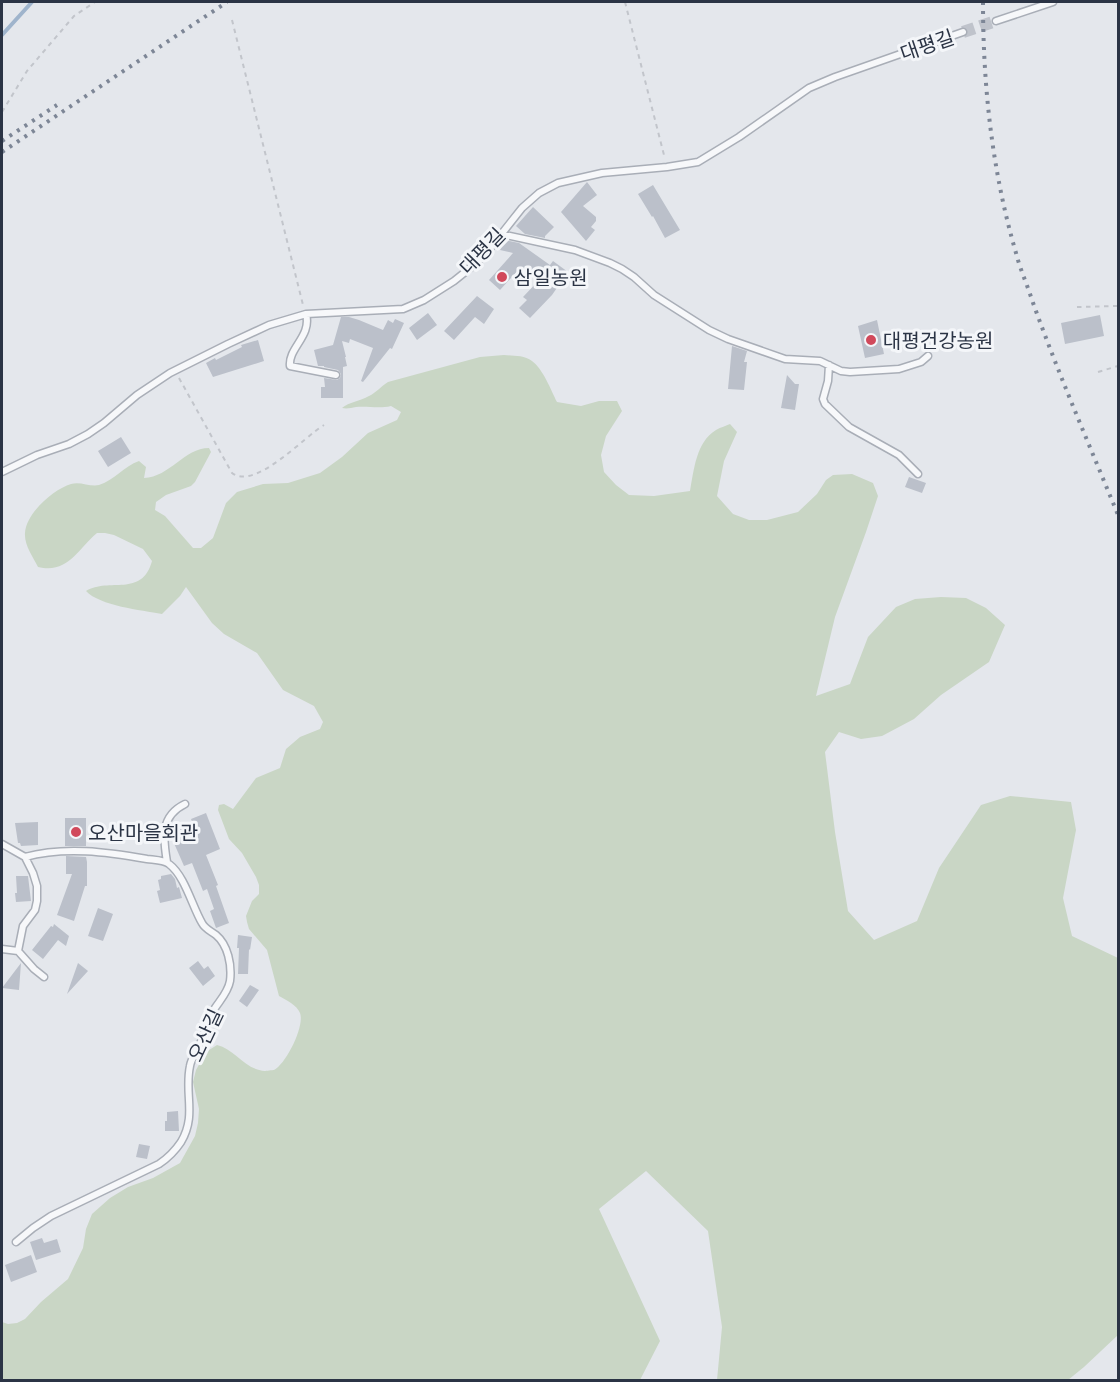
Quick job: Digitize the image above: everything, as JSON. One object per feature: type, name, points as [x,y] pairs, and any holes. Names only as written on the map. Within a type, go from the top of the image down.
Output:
[{"type":"lane","points":[[996,21],[1053,2]]},
{"type":"lane","name":"대평길","points":[[2,472],[88,434],[137,395],[175,370],[255,331],[306,314],[396,310],[414,305],[454,281],[488,251],[515,215],[539,193],[558,183],[602,173],[692,163],[707,157],[739,137],[809,88],[963,33]]},
{"type":"lane","points":[[501,234],[575,250],[600,258],[622,269],[654,295],[709,330],[785,359],[820,362],[840,371],[850,372],[886,371],[912,366],[928,356]]},
{"type":"lane","points":[[306,314],[307,326],[290,359],[290,366],[336,375]]},
{"type":"lane","points":[[829,365],[823,399],[825,404],[849,427],[903,458],[918,474]]},
{"type":"lane","points":[[26,857],[46,852],[91,851],[167,862],[165,836],[167,820],[173,811],[185,804]]},
{"type":"lane","points":[[2,844],[26,857],[37,886],[35,910],[23,926],[18,951]]},
{"type":"lane","name":"오산길","points":[[16,1242],[51,1215],[165,1160],[177,1149],[188,1127],[190,1063],[215,1008],[226,993],[230,982],[230,972],[228,954],[224,944],[204,926],[187,890],[167,862]]},
{"type":"lane","points":[[2,950],[18,951],[34,969],[44,976]]},
{"type":"path","points":[[2,112],[27,71],[74,16],[95,2]]},
{"type":"path","points":[[625,2],[667,167]]},
{"type":"path","points":[[232,20],[306,314]]},
{"type":"path","points":[[1077,308],[1119,306]]},
{"type":"path","points":[[1098,372],[1119,366]]},
{"type":"path","points":[[175,370],[232,472],[238,476],[253,474],[278,461],[324,425]]},
{"type":"green space","points":[[504,355],[522,357],[532,361],[543,374],[557,402],[581,406],[599,401],[617,401],[622,411],[606,436],[601,455],[604,472],[629,495],[654,496],[690,491],[697,457],[704,442],[716,430],[730,424],[737,432],[724,461],[717,496],[733,514],[749,520],[767,520],[798,512],[833,475],[852,474],[873,483],[878,496],[835,617],[816,696],[850,684],[868,637],[896,607],[915,599],[966,598],[986,608],[1005,625],[989,662],[941,695],[914,719],[882,736],[861,739],[839,732],[825,752],[848,911],[874,940],[917,921],[939,868],[981,805],[1010,796],[1071,802],[1076,830],[1063,898],[1072,936],[1118,958],[1118,1335],[1068,1380],[717,1380],[722,1327],[708,1231],[646,1171],[599,1209],[660,1341],[640,1380],[2,1380],[2,1322],[17,1323],[25,1319],[68,1279],[83,1248],[86,1229],[92,1214],[110,1198],[128,1187],[153,1178],[180,1163],[195,1136],[199,1109],[193,1082],[196,1070],[206,1052],[217,1045],[252,1067],[265,1071],[274,1070],[279,1066],[293,1044],[300,1027],[299,1010],[279,996],[267,950],[249,929],[247,922],[246,916],[252,901],[259,894],[259,885],[242,853],[229,839],[218,810],[219,805],[224,804],[233,809],[256,778],[280,768],[286,749],[300,737],[320,729],[323,722],[314,706],[283,690],[257,653],[224,634],[212,623],[186,587],[162,614],[111,604],[86,591],[95,587],[124,585],[141,579],[152,561],[143,549],[114,535],[97,533],[65,564],[48,568],[38,567],[29,551],[25,537],[30,518],[49,496],[71,484],[99,485],[139,461],[146,467],[144,478],[153,476],[162,473],[200,449],[209,448],[211,452],[195,482],[156,502],[155,510],[165,516],[193,548],[201,548],[213,538],[226,503],[237,492],[263,484],[288,483],[320,473],[368,433],[397,420],[401,412],[391,406],[342,408],[345,406],[372,395],[388,382],[480,357]]},
{"type":"building","points":[[587,182],[597,195],[583,206],[596,217],[591,227],[595,230],[586,241],[561,212]]},
{"type":"building","points":[[653,185],[680,230],[665,238],[638,194]]},
{"type":"building","points":[[533,207],[554,227],[545,238],[525,234],[516,226]]},
{"type":"building","points":[[504,240],[519,243],[550,265],[553,261],[568,272],[552,295],[530,318],[519,308],[527,300],[523,297],[539,280],[521,267],[500,290],[489,280],[513,253],[500,250]]},
{"type":"building","points":[[477,296],[494,309],[484,324],[475,317],[454,340],[444,331]]},
{"type":"building","points":[[428,313],[437,325],[417,340],[409,328]]},
{"type":"building","points":[[1100,315],[1104,336],[1065,344],[1061,323]]},
{"type":"building","points":[[341,317],[359,320],[383,330],[388,320],[393,323],[395,319],[404,323],[392,349],[390,348],[363,382],[361,381],[373,348],[350,339],[349,343],[342,341],[347,366],[343,367],[343,398],[321,398],[321,387],[325,387],[324,378],[337,380],[341,374],[338,370],[318,366],[314,350],[333,345]]},
{"type":"building","points":[[877,320],[884,354],[865,358],[858,326]]},
{"type":"building","points":[[258,340],[264,361],[213,377],[206,363],[242,347],[241,345]]},
{"type":"building","points":[[732,346],[747,351],[744,362],[747,362],[744,390],[728,389]]},
{"type":"building","points":[[787,375],[795,384],[799,384],[795,410],[781,408]]},
{"type":"building","points":[[121,437],[131,453],[108,467],[98,451]]},
{"type":"building","points":[[909,477],[926,483],[922,493],[905,487]]},
{"type":"building","points":[[206,813],[220,849],[206,855],[229,923],[216,928],[210,911],[214,909],[207,889],[203,891],[192,863],[184,866],[170,834],[170,832],[193,824],[191,819]]},
{"type":"building","name":"오산마을회관","points":[[65,818],[86,818],[86,846],[65,846]]},
{"type":"building","points":[[38,822],[38,845],[21,846],[18,843],[15,823]]},
{"type":"building","points":[[66,856],[86,857],[87,862],[87,886],[85,886],[74,921],[57,915],[72,874],[66,874]]},
{"type":"building","points":[[171,874],[177,888],[179,887],[182,898],[160,903],[157,891],[160,890],[158,880],[161,876]]},
{"type":"building","points":[[16,876],[28,876],[31,901],[16,902]]},
{"type":"building","points":[[98,908],[113,914],[103,941],[88,936]]},
{"type":"building","points":[[54,924],[69,936],[66,946],[58,940],[43,959],[32,950]]},
{"type":"building","points":[[238,935],[252,937],[248,974],[238,974]]},
{"type":"building","points":[[198,961],[204,969],[208,966],[215,976],[203,986],[189,968]]},
{"type":"building","points":[[21,963],[19,990],[2,988]]},
{"type":"building","points":[[78,963],[88,971],[67,994]]},
{"type":"building","points":[[250,985],[259,990],[247,1007],[239,1001]]},
{"type":"building","points":[[178,1111],[179,1131],[165,1131],[167,1112]]},
{"type":"building","points":[[139,1144],[150,1146],[147,1159],[136,1157]]},
{"type":"building","points":[[42,1238],[44,1243],[57,1239],[61,1252],[36,1260],[30,1242]]},
{"type":"building","points":[[31,1255],[37,1272],[11,1282],[5,1265]]},
{"type":"waterway","points":[[2,35],[32,2]]},
{"type":"tunnel","points":[[963,32],[996,21]]},
{"type":"railway","points":[[2,152],[227,2]]},
{"type":"railway","points":[[983,2],[990,128],[1001,191],[1019,265],[1063,381],[1118,515]]},
{"type":"railway","points":[[2,141],[57,105]]},
{"type":"place","name":"삼일농원","points":[[502,277]]},
{"type":"place","name":"대평건강농원","points":[[871,340]]},
{"type":"place","name":"오산마을회관","points":[[76,832]]}]
